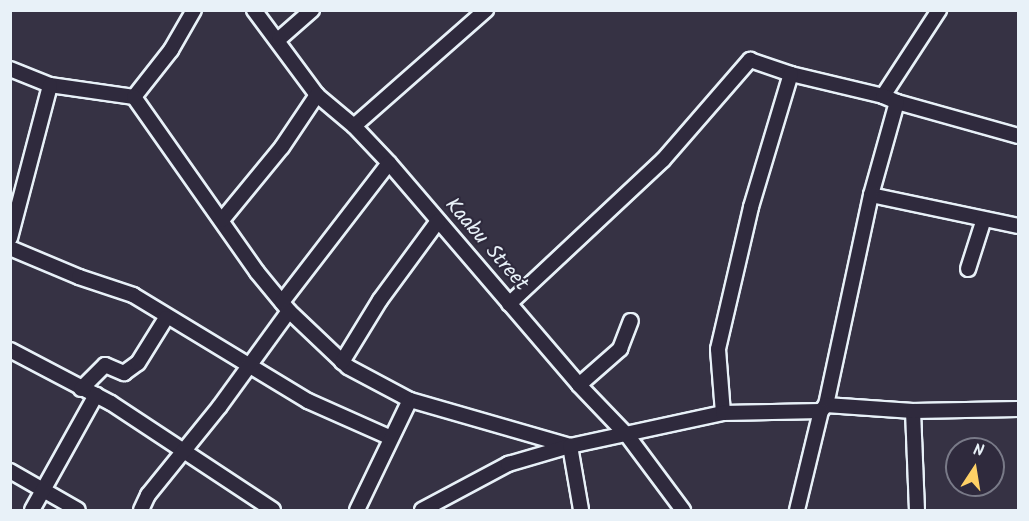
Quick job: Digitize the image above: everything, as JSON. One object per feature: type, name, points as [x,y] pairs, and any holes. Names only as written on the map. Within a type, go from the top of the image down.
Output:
[{"type":"street","name":"Kaabu Street","points":[[254,10],[279,39],[317,95],[354,126],[389,163],[579,385],[627,435],[683,510]]},
{"type":"street","points":[[279,39],[312,10]]},
{"type":"street","points":[[354,126],[486,10]]},
{"type":"street","points":[[882,96],[939,10]]},
{"type":"street","points":[[134,97],[171,50],[193,11]]},
{"type":"street","points":[[509,304],[663,160],[750,60],[790,74],[882,96],[1018,136]]},
{"type":"street","points":[[10,69],[50,85],[134,97],[285,306],[342,362],[410,400],[570,446]]},
{"type":"street","points":[[723,414],[718,349],[751,207],[790,74]]},
{"type":"street","points":[[10,238],[50,85]]},
{"type":"street","points":[[222,220],[282,147],[317,95]]},
{"type":"street","points":[[797,510],[824,408],[871,195],[897,102]]},
{"type":"street","points":[[141,510],[148,495],[180,452],[188,447],[220,406],[285,306],[389,163]]},
{"type":"street","points":[[871,195],[1018,226]]},
{"type":"street","points":[[968,269],[984,219]]},
{"type":"street","points":[[342,362],[380,300],[438,221]]},
{"type":"street","points":[[10,248],[78,278],[133,295],[166,318],[308,401],[389,438]]},
{"type":"street","points":[[81,389],[105,365],[124,373],[138,363],[166,318]]},
{"type":"street","points":[[579,385],[620,349],[631,321]]},
{"type":"street","points":[[10,350],[96,395],[180,452],[273,510]]},
{"type":"street","points":[[32,510],[96,395]]},
{"type":"street","points":[[357,510],[389,438],[410,400]]},
{"type":"street","points":[[422,510],[508,464],[570,446],[723,414],[824,408],[913,411],[1018,409]]},
{"type":"street","points":[[913,411],[917,510]]},
{"type":"street","points":[[570,446],[581,510]]},
{"type":"street","points":[[10,471],[46,488],[78,510]]}]
